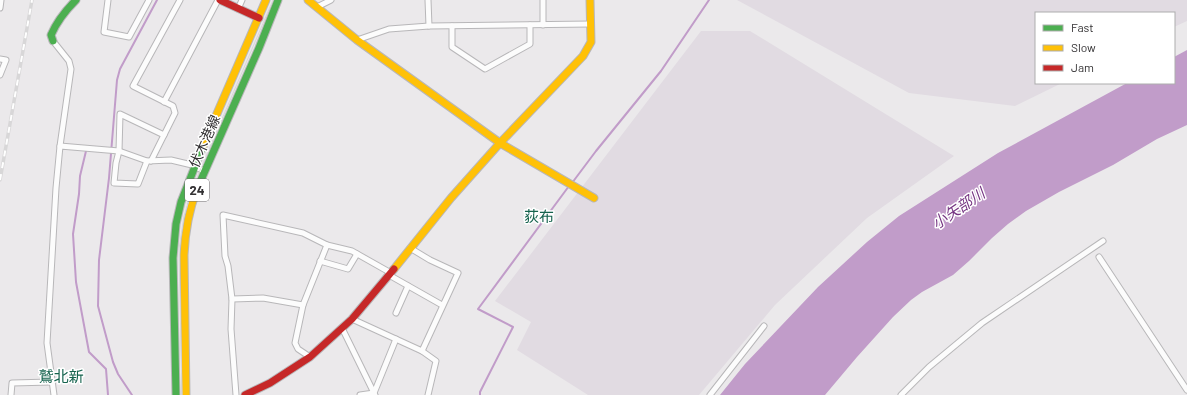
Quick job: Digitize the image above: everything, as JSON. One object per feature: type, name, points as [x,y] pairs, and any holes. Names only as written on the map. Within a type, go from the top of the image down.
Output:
[{"type":"street","points":[[0,8],[1,0]]},
{"type":"street","points":[[54,395],[51,382],[47,343],[55,196],[60,146],[71,69],[69,61],[53,41],[51,35],[76,0]]},
{"type":"street","points":[[108,0],[104,32],[129,37],[149,0]]},
{"type":"street","points":[[164,135],[120,114],[119,151],[114,183],[138,184],[149,161],[164,135],[175,113],[173,106],[133,86],[180,0]]},
{"type":"street","points":[[164,102],[219,0],[259,18]]},
{"type":"street","points":[[238,9],[242,0]]},
{"type":"street","name":"伏木港線","points":[[176,395],[174,242],[181,202],[194,167],[266,0]]},
{"type":"street","name":"伏木港線","points":[[186,395],[185,239],[191,204],[204,171],[259,48],[278,0]]},
{"type":"street","points":[[308,0],[357,40],[500,143],[594,198]]},
{"type":"street","points":[[317,7],[331,0]]},
{"type":"street","points":[[428,0],[429,26]]},
{"type":"street","points":[[543,0],[543,25]]},
{"type":"street","points":[[248,394],[270,383],[310,357],[352,319],[410,248],[500,143],[583,56],[591,42],[590,0]]},
{"type":"street","points":[[357,40],[389,29],[429,26],[591,24]]},
{"type":"street","points":[[452,26],[452,47],[485,69],[530,44],[530,25]]},
{"type":"street","points":[[0,59],[6,60],[0,75]]},
{"type":"street","points":[[60,146],[119,151],[149,161],[171,160],[204,171]]},
{"type":"street","points":[[236,395],[231,330],[232,299],[228,266],[225,256],[223,215],[303,233],[327,245],[352,251],[408,286],[442,305]]},
{"type":"street","points":[[901,395],[929,367],[982,323],[1103,241]]},
{"type":"street","points":[[310,357],[298,349],[295,343],[303,305],[327,245]]},
{"type":"street","points":[[410,248],[430,260],[458,273],[422,351]]},
{"type":"street","points":[[320,261],[348,270],[357,254]]},
{"type":"street","points":[[1099,258],[1187,390]]},
{"type":"street","points":[[396,314],[408,286]]},
{"type":"street","points":[[232,299],[263,298],[303,305]]},
{"type":"street","points":[[352,319],[422,351],[436,361],[428,395]]},
{"type":"street","points":[[710,395],[764,326]]},
{"type":"street","points":[[342,328],[374,394]]},
{"type":"street","points":[[374,394],[396,339]]},
{"type":"street","points":[[11,395],[12,382],[51,382]]},
{"type":"street","points":[[360,395],[374,394]]},
{"type":"shaded area","points":[[737,0],[1187,0],[1187,21],[1175,27],[1175,12],[1035,12],[1035,84],[1060,84],[1015,106],[909,93]]},
{"type":"shaded area","points":[[701,31],[750,31],[954,156],[867,218],[775,305],[699,395],[588,395],[517,350],[531,322],[495,301]]},
{"type":"water","name":"小矢部川","points":[[1187,50],[1187,125],[1157,139],[1113,165],[1059,192],[1026,211],[1008,224],[953,275],[922,292],[911,300],[893,317],[825,395],[720,395],[745,364],[818,287],[867,242],[899,216],[998,153],[1125,84],[1175,84],[1175,56]]},
{"type":"waterway","points":[[132,395],[118,374],[113,362],[98,306],[99,260],[109,178],[117,80],[120,69],[157,0]]},
{"type":"waterway","points":[[572,183],[661,71],[709,0]]},
{"type":"waterway","points":[[86,151],[80,176],[73,234],[76,282],[89,352],[106,369],[108,395]]},
{"type":"waterway","points":[[480,395],[480,392],[513,327],[478,309],[569,186]]},
{"type":"tram line","points":[[182,395],[179,249],[184,216],[195,182],[273,0]]},
{"type":"railway","points":[[0,180],[32,0]]},
{"type":"traffic: fast","points":[[53,41],[51,35],[56,25],[76,0]]},
{"type":"traffic: fast","points":[[197,189],[259,48],[278,0]]},
{"type":"traffic: fast","points":[[176,395],[173,258],[176,224],[181,202],[203,146]]},
{"type":"traffic: slow","points":[[203,146],[266,0]]},
{"type":"traffic: slow","points":[[308,0],[357,40],[500,143],[594,198]]},
{"type":"traffic: slow","points":[[394,269],[451,198],[500,143],[583,56],[591,42],[590,0]]},
{"type":"traffic: slow","points":[[186,395],[184,255],[188,221],[197,189]]},
{"type":"traffic: jam","points":[[220,0],[259,18]]},
{"type":"traffic: jam","points":[[245,395],[270,383],[310,357],[352,319],[394,269]]},
{"type":"district","name":"荻布","points":[[539,216]]},
{"type":"district","name":"鷲北新","points":[[61,376]]}]
